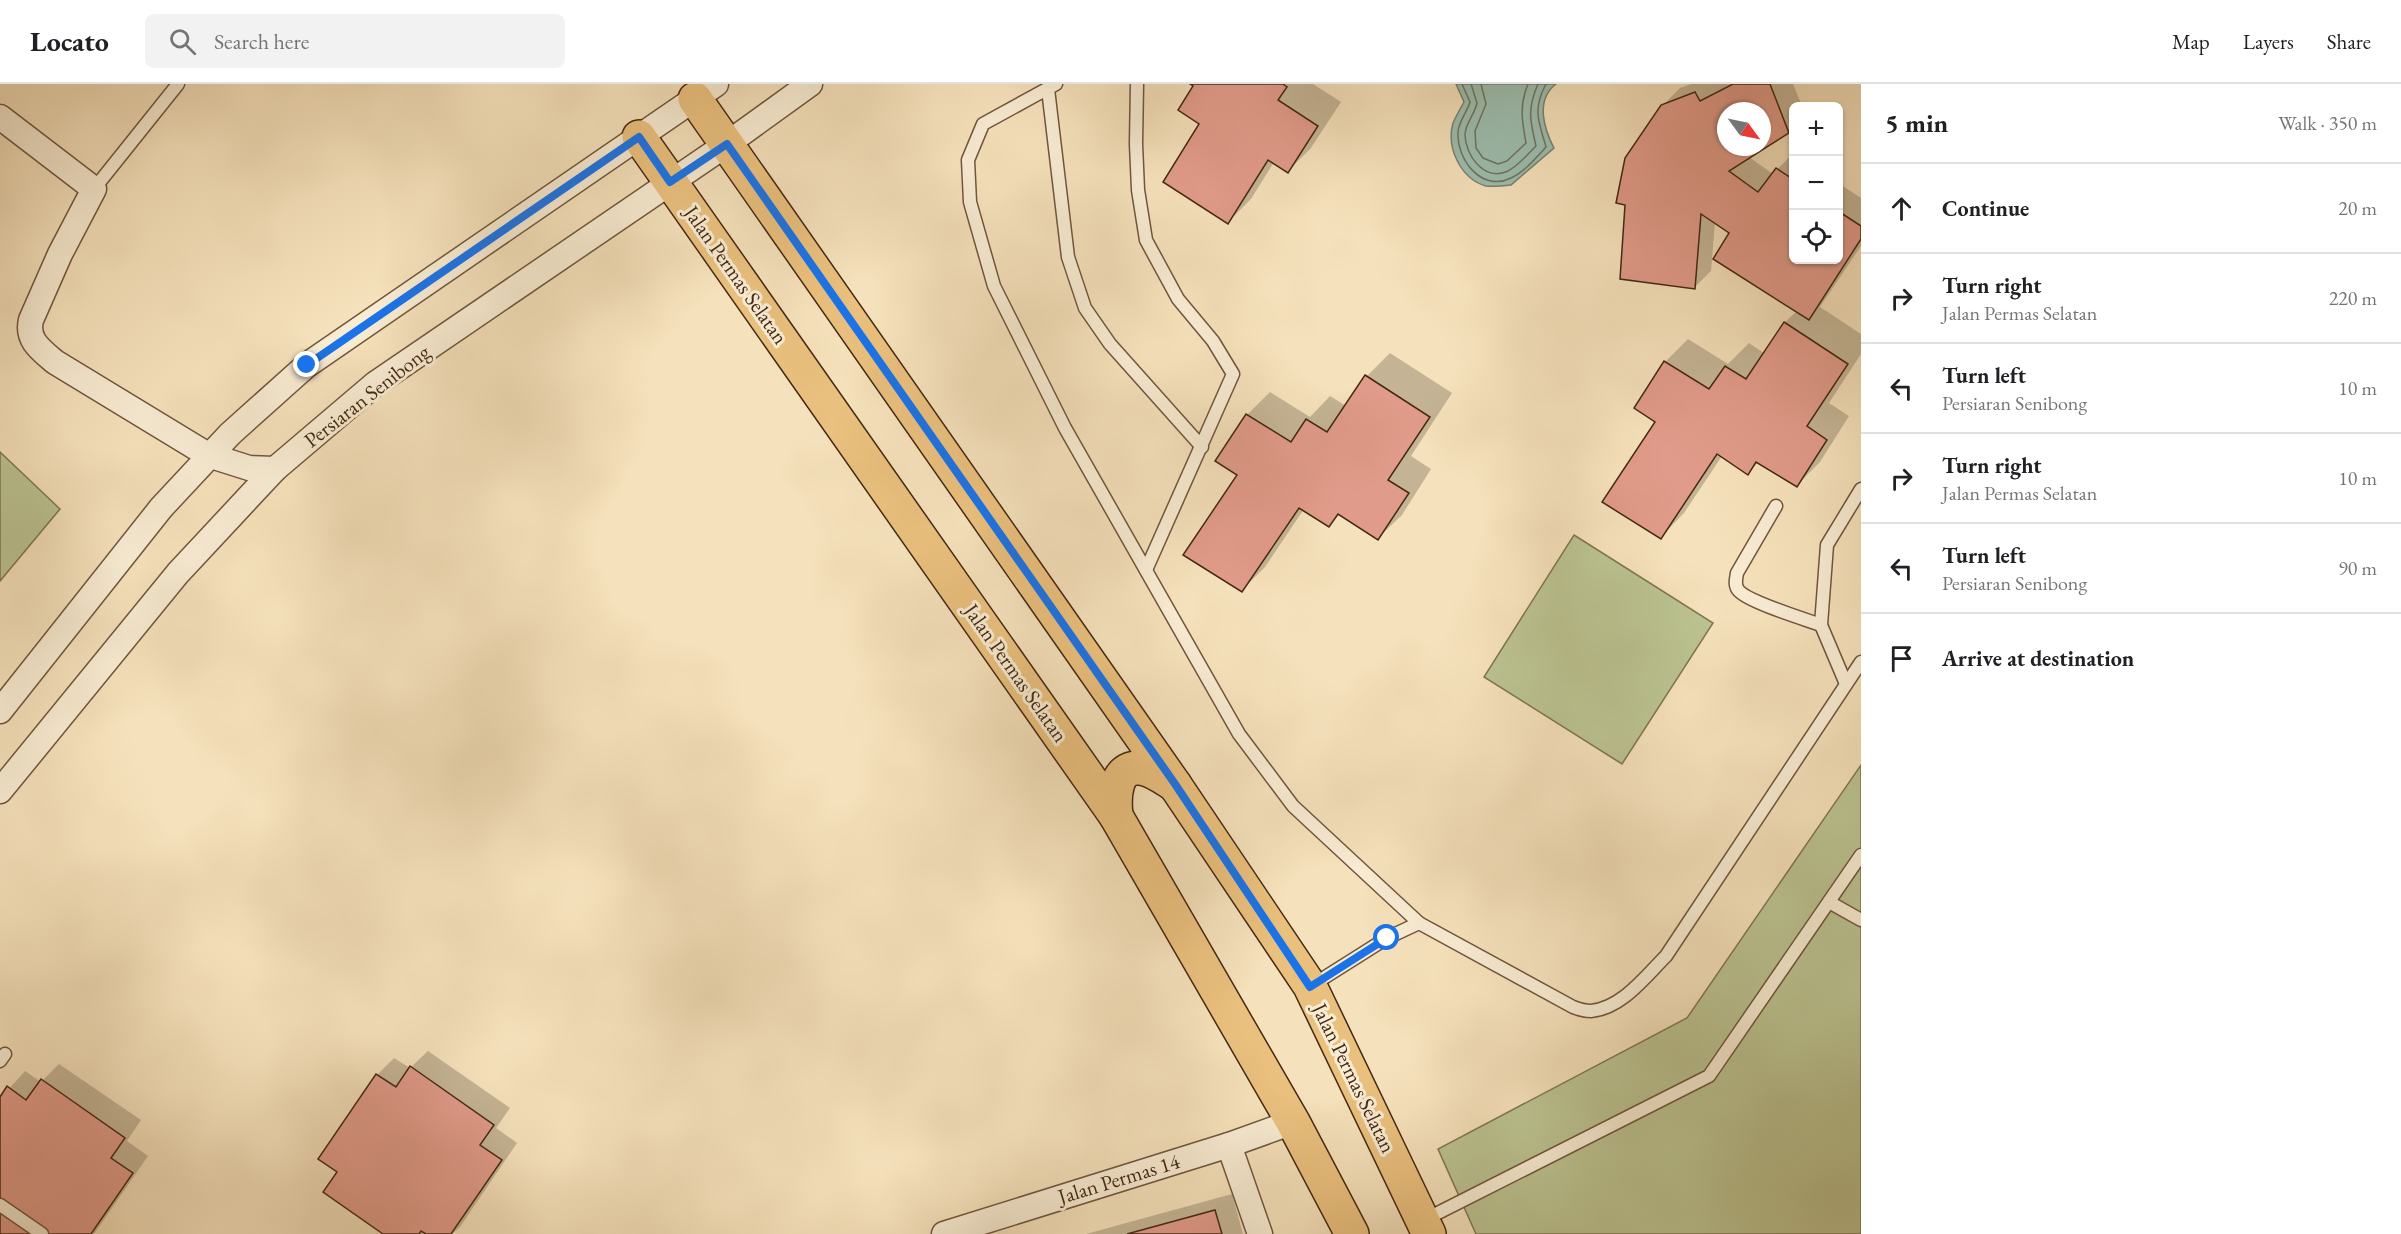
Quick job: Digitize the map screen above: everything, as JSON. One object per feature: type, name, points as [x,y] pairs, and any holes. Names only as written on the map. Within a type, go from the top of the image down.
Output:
[{"type":"main road","name":"Jalan Permas Selatan","points":[[706,91],[727,144],[1175,784],[1310,987],[1426,1227]]},
{"type":"main road","name":"Jalan Permas Selatan","points":[[639,137],[1116,816],[1293,1122],[1352,1234]]},
{"type":"main road","points":[[1116,816],[1116,792],[1119,780],[1127,771],[1140,768],[1175,784]]},
{"type":"street","name":"Persiaran Senibong","points":[[0,791],[178,573],[275,469],[375,384],[727,144],[810,84]]},
{"type":"street","points":[[0,711],[161,508],[208,455],[307,365],[706,91]]},
{"type":"street","points":[[0,117],[94,189],[60,254],[31,320],[29,329],[31,338],[55,362],[208,455],[249,468],[275,469]]},
{"type":"street","name":"Jalan Permas 14","points":[[944,1234],[1228,1145],[1293,1122]]},
{"type":"street","points":[[1228,1145],[1260,1234]]},
{"type":"lane","points":[[94,189],[178,84]]},
{"type":"lane","points":[[1137,84],[1138,190],[1146,240],[1178,298],[1213,341],[1233,374],[1146,570]]},
{"type":"lane","points":[[1202,447],[1110,344],[1085,308],[1068,257],[1052,86],[983,124],[968,160],[970,202],[994,286],[1065,428],[1239,734],[1293,806],[1419,923],[1573,1007],[1590,1011],[1611,1006],[1632,990],[1666,956],[1861,662]]},
{"type":"lane","points":[[1846,684],[1821,625],[1827,545],[1861,489]]},
{"type":"lane","points":[[1776,506],[1737,573],[1735,583],[1740,592],[1769,606],[1821,625]]},
{"type":"lane","points":[[1426,1227],[1709,1076],[1861,855]]},
{"type":"lane","points":[[1829,902],[1861,920]]},
{"type":"lane","points":[[1310,987],[1387,938],[1419,923]]},
{"type":"lane","points":[[0,1205],[42,1234]]},
{"type":"green space","points":[[0,452],[60,509],[0,581]]},
{"type":"green space","points":[[1574,535],[1713,623],[1622,764],[1484,677]]},
{"type":"green space","points":[[1861,765],[1861,1234],[1476,1234],[1438,1149],[1687,1018]]},
{"type":"water","points":[[1456,84],[1556,84],[1545,98],[1543,115],[1554,148],[1511,185],[1486,186],[1469,177],[1458,161],[1452,142],[1453,123],[1464,102]]},
{"type":"building","points":[[1190,84],[1283,84],[1287,87],[1278,100],[1318,126],[1288,173],[1268,160],[1228,224],[1163,182],[1199,124],[1178,110],[1193,86]]},
{"type":"building","points":[[1733,84],[1770,84],[1789,133],[1771,144],[1771,102],[1717,102],[1717,156],[1753,156],[1729,171],[1758,192],[1776,168],[1789,177],[1789,264],[1843,264],[1843,214],[1861,226],[1861,239],[1809,320],[1713,259],[1729,233],[1701,214],[1695,289],[1620,279],[1625,205],[1616,203],[1625,158],[1661,105],[1695,92],[1700,101]]},
{"type":"building","points":[[1784,322],[1848,364],[1807,426],[1827,440],[1797,487],[1756,462],[1748,475],[1717,454],[1661,539],[1602,502],[1655,422],[1634,408],[1664,361],[1709,389],[1725,366],[1746,379]]},
{"type":"building","points":[[1365,375],[1430,417],[1388,480],[1409,493],[1378,540],[1338,514],[1329,527],[1299,508],[1242,592],[1183,555],[1237,475],[1215,461],[1246,414],[1291,442],[1306,419],[1327,432]]},
{"type":"building","points":[[410,1066],[494,1125],[480,1145],[502,1160],[451,1234],[426,1234],[421,1231],[419,1234],[383,1234],[323,1192],[337,1172],[318,1159],[376,1074],[396,1087]]},
{"type":"building","points":[[41,1079],[125,1138],[111,1158],[133,1173],[91,1234],[0,1234],[0,1097],[7,1086],[26,1100]]},
{"type":"building","points":[[1215,1210],[1222,1234],[1127,1234]]},
{"type":"route","points":[[307,365],[639,137],[670,182],[727,144],[1175,784],[1310,987],[1387,938]]}]
